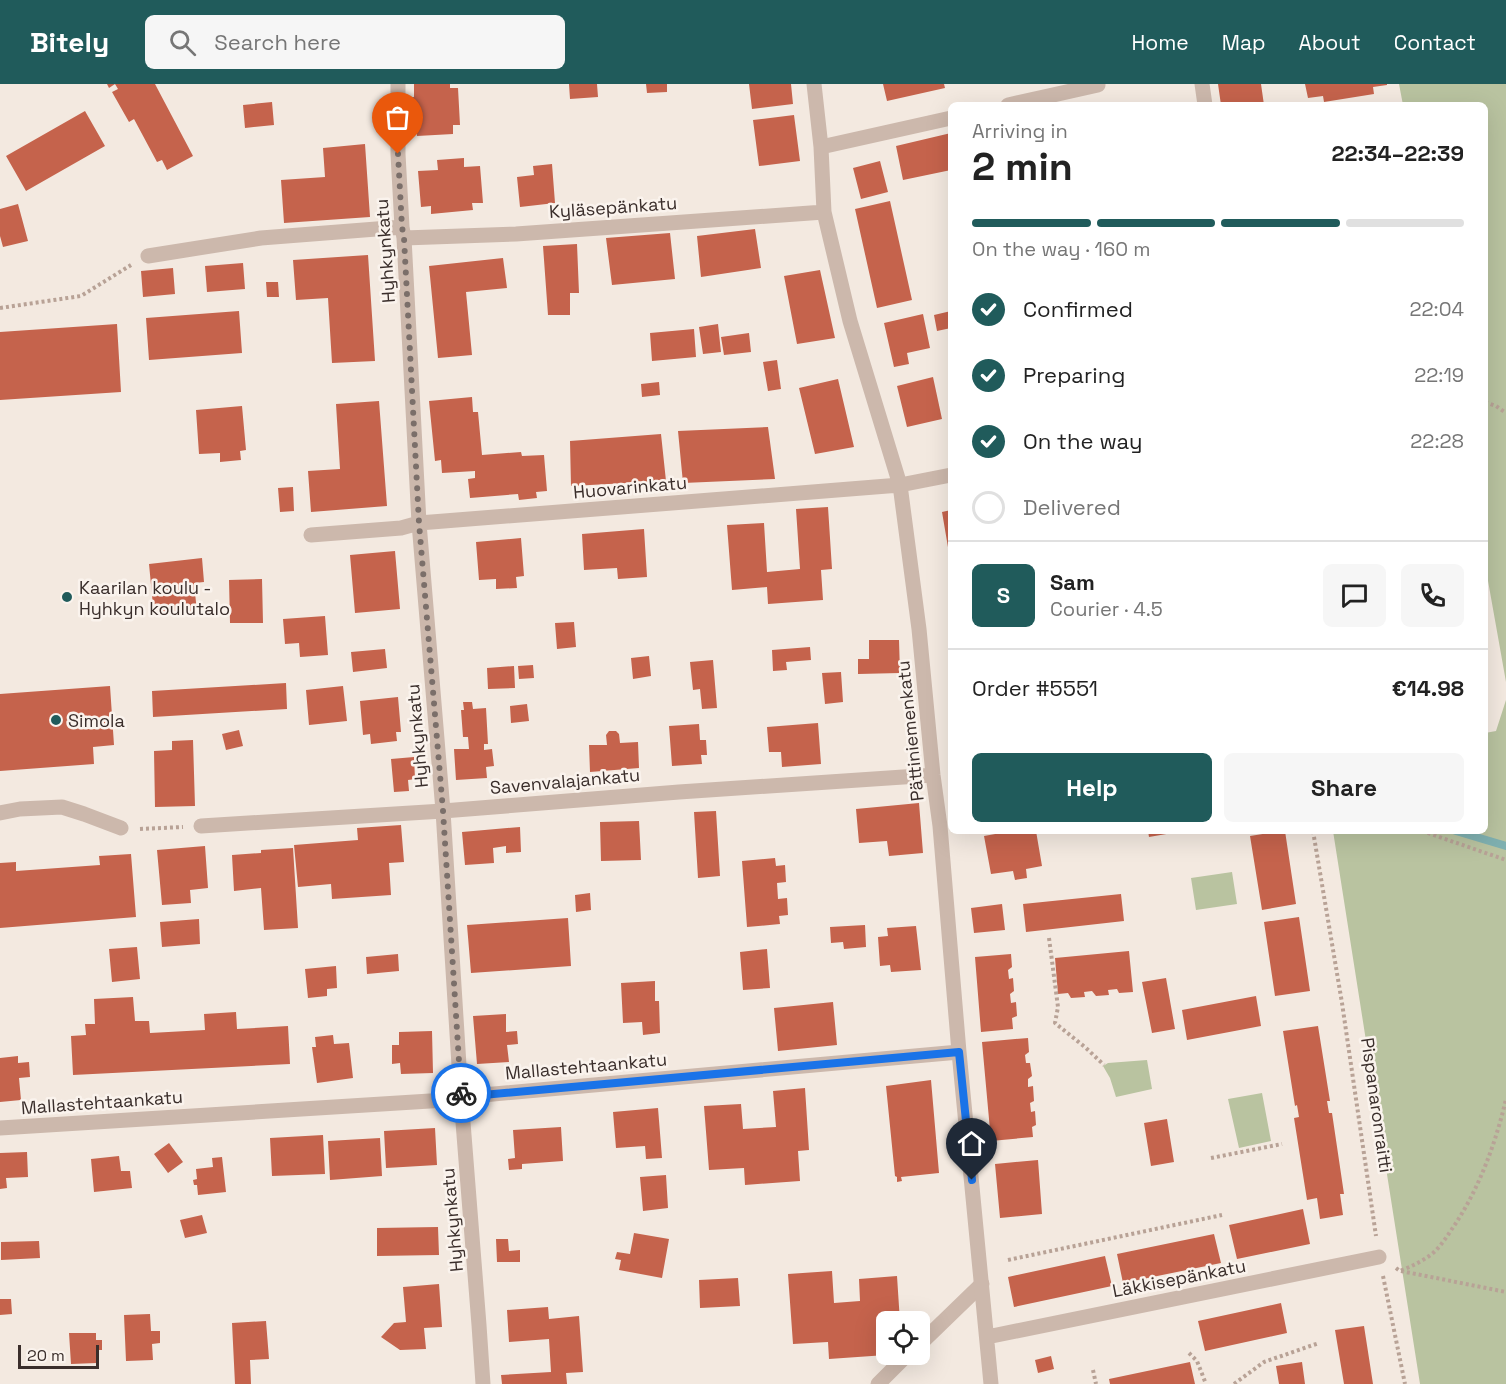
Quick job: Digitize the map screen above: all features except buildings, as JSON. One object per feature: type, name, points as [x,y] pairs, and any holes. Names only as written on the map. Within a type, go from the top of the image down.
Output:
[{"type":"street","name":"Hyhkynkatu","points":[[398,84],[398,154],[419,523],[443,811],[461,1097],[483,1384]]},
{"type":"street","name":"Pättiniemenkatu","points":[[814,84],[821,147],[824,212],[850,321],[900,485],[919,629],[933,775],[945,825],[959,1052],[992,1384]]},
{"type":"street","points":[[1202,84],[1205,102]]},
{"type":"street","points":[[1022,102],[1098,85]]},
{"type":"street","points":[[821,147],[948,119]]},
{"type":"street","name":"Kyläsepänkatu","points":[[148,256],[261,238],[403,232],[516,234],[824,212]]},
{"type":"street","name":"Huovarinkatu","points":[[311,534],[401,528],[419,523],[900,485],[948,476]]},
{"type":"street","name":"Savenvalajankatu","points":[[201,826],[443,811],[933,775]]},
{"type":"street","points":[[0,813],[20,809],[63,807],[121,828]]},
{"type":"street","name":"Mallastehtaankatu","points":[[0,1128],[446,1100],[959,1052]]},
{"type":"street","name":"Läkkisepänkatu","points":[[987,1337],[1379,1257]]},
{"type":"street","points":[[930,1334],[982,1284]]},
{"type":"street","points":[[878,1384],[897,1365]]},
{"type":"path","points":[[0,308],[81,296],[148,256]]},
{"type":"path","points":[[1488,403],[1506,414]]},
{"type":"path","points":[[121,828],[201,826]]},
{"type":"path","name":"Pispanaronraitti","points":[[1314,834],[1342,1003],[1379,1257],[1405,1384]]},
{"type":"path","points":[[1431,834],[1506,860]]},
{"type":"path","points":[[1049,938],[1058,1007],[1055,1023],[1104,1065]]},
{"type":"path","points":[[1400,1271],[1415,1265],[1435,1251],[1470,1201],[1498,1131],[1506,1099]]},
{"type":"path","points":[[1210,1158],[1282,1144]]},
{"type":"path","points":[[1008,1260],[1222,1215]]},
{"type":"path","points":[[1379,1257],[1400,1271],[1506,1292]]},
{"type":"path","points":[[1233,1384],[1264,1362],[1319,1343]]},
{"type":"path","points":[[1189,1353],[1197,1361],[1206,1384]]},
{"type":"path","points":[[1093,1370],[1096,1384]]},
{"type":"green space","points":[[1399,84],[1506,84],[1506,682],[1488,581],[1488,102],[1402,102]]},
{"type":"green space","points":[[1506,700],[1506,1384],[1420,1384],[1333,834],[1488,834],[1488,732],[1496,731]]},
{"type":"green space","points":[[1232,872],[1237,904],[1196,910],[1191,878]]},
{"type":"green space","points":[[1147,1060],[1152,1089],[1116,1097],[1110,1078],[1103,1066],[1108,1063]]},
{"type":"green space","points":[[1262,1093],[1271,1141],[1239,1148],[1228,1099]]},
{"type":"waterway","points":[[1466,834],[1506,846]]},
{"type":"way so far","points":[[398,154],[419,523],[443,811],[461,1093]]},
{"type":"place","name":"Kaarilan koulu - Hyhkyn koulutalo","points":[[67,597]]},
{"type":"place","name":"Simola","points":[[56,720]]},
{"type":"route","points":[[461,1093],[461,1097],[959,1052],[972,1180]]}]
